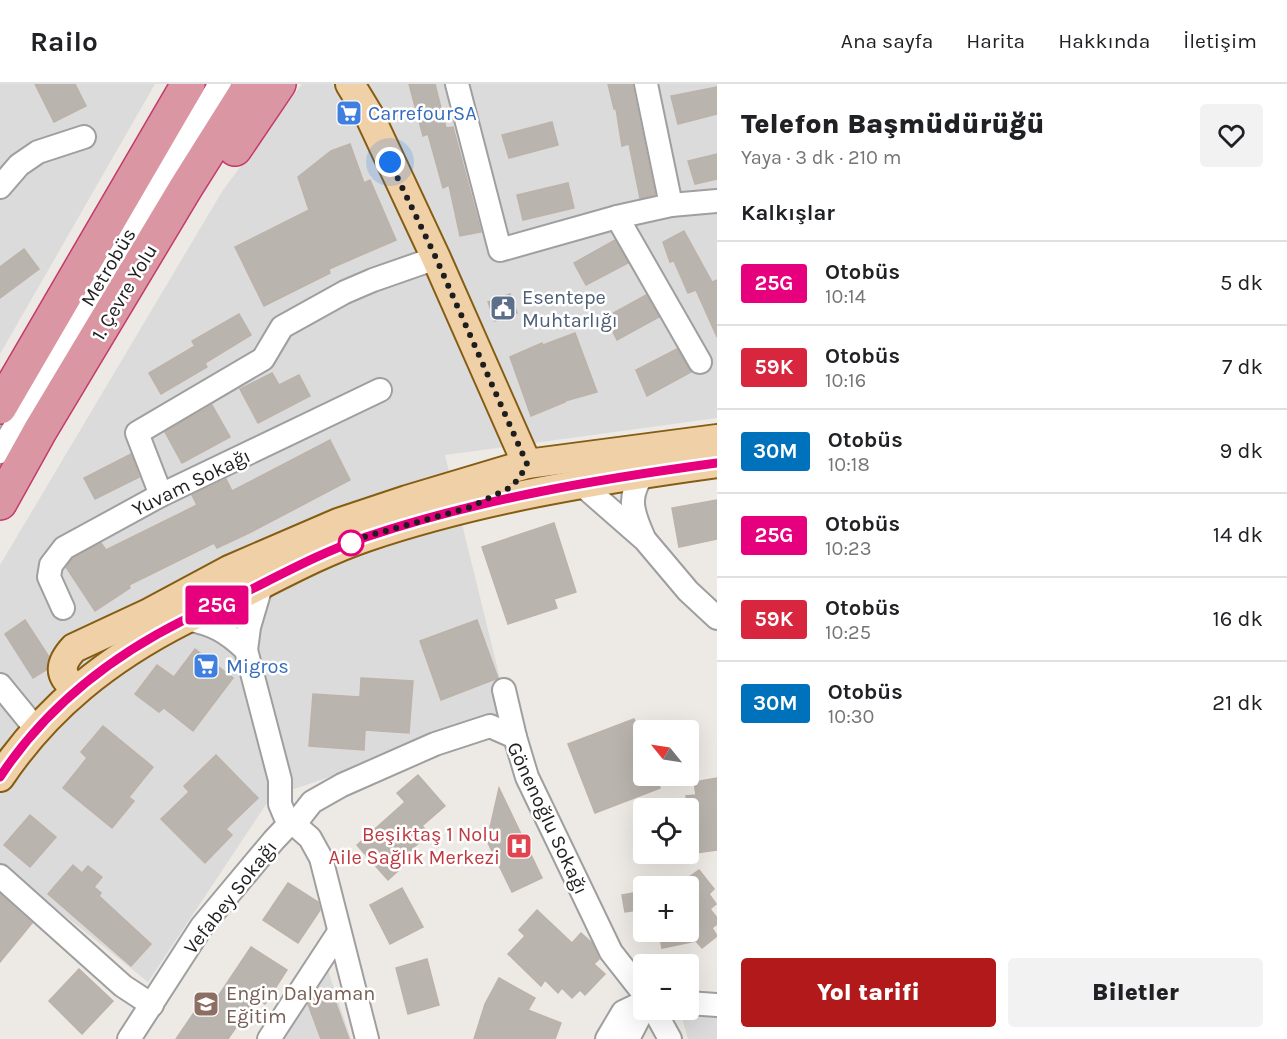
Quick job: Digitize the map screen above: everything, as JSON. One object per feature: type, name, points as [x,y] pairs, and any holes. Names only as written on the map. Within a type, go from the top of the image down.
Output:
[{"type":"highway","points":[[0,407],[188,84]]},
{"type":"highway","name":"1. Çevre Yolu","points":[[0,503],[40,431],[197,169],[251,84]]},
{"type":"highway","points":[[137,271],[191,216],[279,84]]},
{"type":"main road","points":[[350,84],[370,117],[436,258],[527,464]]},
{"type":"main road","points":[[77,689],[63,673],[65,658],[74,648],[147,614],[229,570],[338,523],[527,464],[717,439]]},
{"type":"main road","points":[[0,777],[36,729],[77,689],[148,640],[186,619],[364,537],[471,507],[581,484],[717,463]]},
{"type":"main road","points":[[527,464],[545,465],[558,469],[581,484]]},
{"type":"main road","points":[[471,507],[511,487],[527,464]]},
{"type":"street","name":"Metrobüs","points":[[0,452],[122,243],[220,84]]},
{"type":"street","points":[[457,84],[500,250],[617,217],[671,205],[717,201]]},
{"type":"street","points":[[646,84],[671,205]]},
{"type":"street","points":[[0,187],[19,165],[38,152],[84,137]]},
{"type":"street","points":[[617,217],[700,362]]},
{"type":"street","points":[[161,495],[137,433],[263,359],[282,327],[345,292],[436,258]]},
{"type":"street","name":"Yuvam Sokağı","points":[[63,608],[49,577],[51,565],[64,548],[161,495],[380,390]]},
{"type":"street","points":[[644,473],[636,484],[632,499],[636,519],[645,540]]},
{"type":"street","points":[[581,484],[645,540],[688,591],[716,616]]},
{"type":"street","points":[[262,583],[249,627],[246,650],[280,780],[280,804],[285,816],[310,838],[321,858],[367,1039]]},
{"type":"street","points":[[186,619],[222,629],[246,650]]},
{"type":"street","points":[[0,685],[36,729]]},
{"type":"street","points":[[504,690],[515,737]]},
{"type":"street","name":"Gönenoğlu Sokağı","points":[[292,821],[301,816],[312,802],[342,785],[435,744],[490,726],[515,737],[526,777],[611,952],[633,980]]},
{"type":"street","points":[[280,780],[291,794],[303,801],[312,802]]},
{"type":"street","name":"Vefabey Sokağı","points":[[129,1039],[202,926],[292,821]]},
{"type":"street","points":[[0,876],[123,986],[152,1005]]},
{"type":"street","points":[[269,1039],[339,932]]},
{"type":"street","points":[[699,1004],[717,1005]]},
{"type":"street","points":[[607,1039],[623,1012],[633,1007]]},
{"type":"street","points":[[628,1039],[638,1020]]},
{"type":"street","points":[[660,1020],[670,1039]]},
{"type":"shaded area","points":[[0,84],[155,84],[0,354]]},
{"type":"shaded area","points":[[302,84],[717,84],[717,418],[445,455],[509,715],[271,797],[148,982],[0,864],[0,565],[223,190]]},
{"type":"shaded area","points":[[322,952],[351,1039],[264,1039]]},
{"type":"shaded area","points":[[699,1012],[717,1012],[717,1039],[688,1039],[683,1020],[699,1020]]},
{"type":"building","points":[[35,84],[75,84],[86,106],[54,122]]},
{"type":"building","points":[[409,84],[435,84],[446,128],[453,127],[481,232],[460,236],[449,185],[443,188],[428,134],[423,136]]},
{"type":"building","points":[[608,84],[632,84],[655,195],[640,198],[629,144],[622,146],[616,109],[614,109]]},
{"type":"building","points":[[717,87],[717,114],[678,124],[671,96]]},
{"type":"building","points":[[552,122],[558,145],[509,158],[502,135]]},
{"type":"building","points":[[350,144],[364,183],[370,180],[396,240],[329,269],[330,273],[264,306],[235,247],[309,210],[298,177],[331,151]]},
{"type":"building","points":[[717,154],[717,179],[695,184],[688,161]]},
{"type":"building","points":[[568,183],[574,208],[523,220],[517,195]]},
{"type":"building","points":[[684,231],[712,282],[717,280],[717,337],[696,290],[688,293],[674,261],[670,262],[663,242]]},
{"type":"building","points":[[615,240],[628,263],[586,285],[574,263]]},
{"type":"building","points":[[24,249],[39,269],[0,298],[0,267]]},
{"type":"building","name":"Esentepe Muhtarlığı","points":[[510,294],[517,313],[495,321],[488,302]]},
{"type":"building","points":[[646,295],[659,317],[617,340],[606,317]]},
{"type":"building","points":[[239,314],[251,335],[205,363],[207,367],[161,394],[149,373],[195,346],[192,341]]},
{"type":"building","points":[[575,333],[597,392],[565,401],[531,416],[510,357],[542,343],[543,345]]},
{"type":"building","points":[[677,349],[691,372],[647,396],[636,370]]},
{"type":"building","points":[[272,373],[279,385],[299,375],[310,396],[258,423],[240,389]]},
{"type":"building","points":[[212,405],[230,437],[182,463],[165,432]]},
{"type":"building","points":[[330,440],[350,480],[251,532],[217,548],[214,543],[129,585],[130,588],[95,611],[66,567],[73,558],[101,543],[106,550],[197,505],[192,495],[226,479],[232,491]]},
{"type":"building","points":[[131,454],[139,477],[95,499],[84,478]]},
{"type":"building","points":[[717,500],[717,539],[679,547],[672,508]]},
{"type":"building","points":[[554,523],[576,592],[554,599],[557,608],[508,624],[482,547]]},
{"type":"building","points":[[25,620],[49,657],[46,670],[33,678],[5,634]]},
{"type":"building","points":[[477,620],[498,678],[441,700],[420,641]]},
{"type":"building","points":[[195,649],[233,678],[193,731],[164,708],[159,712],[135,694],[157,665],[174,677]]},
{"type":"building","points":[[361,678],[413,681],[409,733],[365,730],[364,750],[309,746],[313,694],[360,697]]},
{"type":"building","points":[[634,719],[633,786],[659,786],[660,788],[595,813],[568,744]]},
{"type":"building","points":[[103,726],[153,767],[129,797],[134,801],[112,828],[63,788],[87,758],[81,752]]},
{"type":"building","points":[[216,755],[258,798],[226,829],[232,835],[205,863],[161,819],[189,792],[184,786]]},
{"type":"building","points":[[418,775],[445,806],[422,826],[429,833],[406,855],[411,859],[388,880],[357,845],[405,802],[397,793]]},
{"type":"building","points":[[717,778],[717,850],[699,853],[699,798],[686,798],[686,796],[696,795],[695,786],[699,786],[699,781]]},
{"type":"building","points":[[499,788],[542,878],[512,892],[487,841]]},
{"type":"building","points":[[30,815],[56,837],[30,867],[4,845]]},
{"type":"building","points":[[73,865],[82,873],[88,866],[102,877],[94,887],[101,893],[99,896],[151,944],[131,966],[48,894]]},
{"type":"building","points":[[699,870],[714,889],[709,894],[716,904],[710,909],[717,918],[717,924],[712,928],[717,936],[702,948],[697,942],[699,942],[699,876],[691,876]]},
{"type":"building","points":[[288,883],[318,902],[320,910],[298,943],[263,920]]},
{"type":"building","points":[[402,888],[423,927],[390,944],[370,905]]},
{"type":"building","points":[[633,893],[633,911],[625,912],[622,895]]},
{"type":"building","points":[[0,894],[32,923],[0,962]]},
{"type":"building","points":[[537,910],[572,943],[581,933],[592,943],[599,959],[594,964],[605,974],[585,995],[580,990],[572,998],[562,988],[558,993],[545,980],[541,986],[508,954],[525,936],[519,930]]},
{"type":"building","points":[[661,942],[691,942],[662,948]]},
{"type":"building","points":[[251,947],[287,970],[265,1004],[256,998],[228,1039],[176,1039],[206,995],[215,1001]]},
{"type":"building","points":[[427,959],[439,1005],[408,1014],[396,968]]},
{"type":"building","points":[[79,969],[113,1001],[82,1034],[49,1001]]},
{"type":"building","points":[[499,978],[535,998],[528,1010],[561,1023],[555,1039],[474,1039],[485,1004]]},
{"type":"building","points":[[331,990],[349,1039],[321,1039],[308,1004],[313,996]]},
{"type":"bus line","name":"25G","points":[[0,777],[15,754],[58,706],[110,665],[186,619],[299,565],[364,537],[471,507],[581,484],[717,463]]},
{"type":"place","name":"CarrefourSA","points":[[349,113]]},
{"type":"place","name":"Esentepe Muhtarlığı","points":[[503,308]]},
{"type":"place","name":"Migros","points":[[206,666]]},
{"type":"place","name":"Beşiktaş 1 Nolu Aile Sağlık Merkezi","points":[[519,846]]},
{"type":"place","name":"Engin Dalyaman Eğitim","points":[[206,1004]]},
{"type":"route","points":[[351,543],[343,546],[364,537],[471,507],[511,487],[527,464],[436,258],[390,162]]}]
